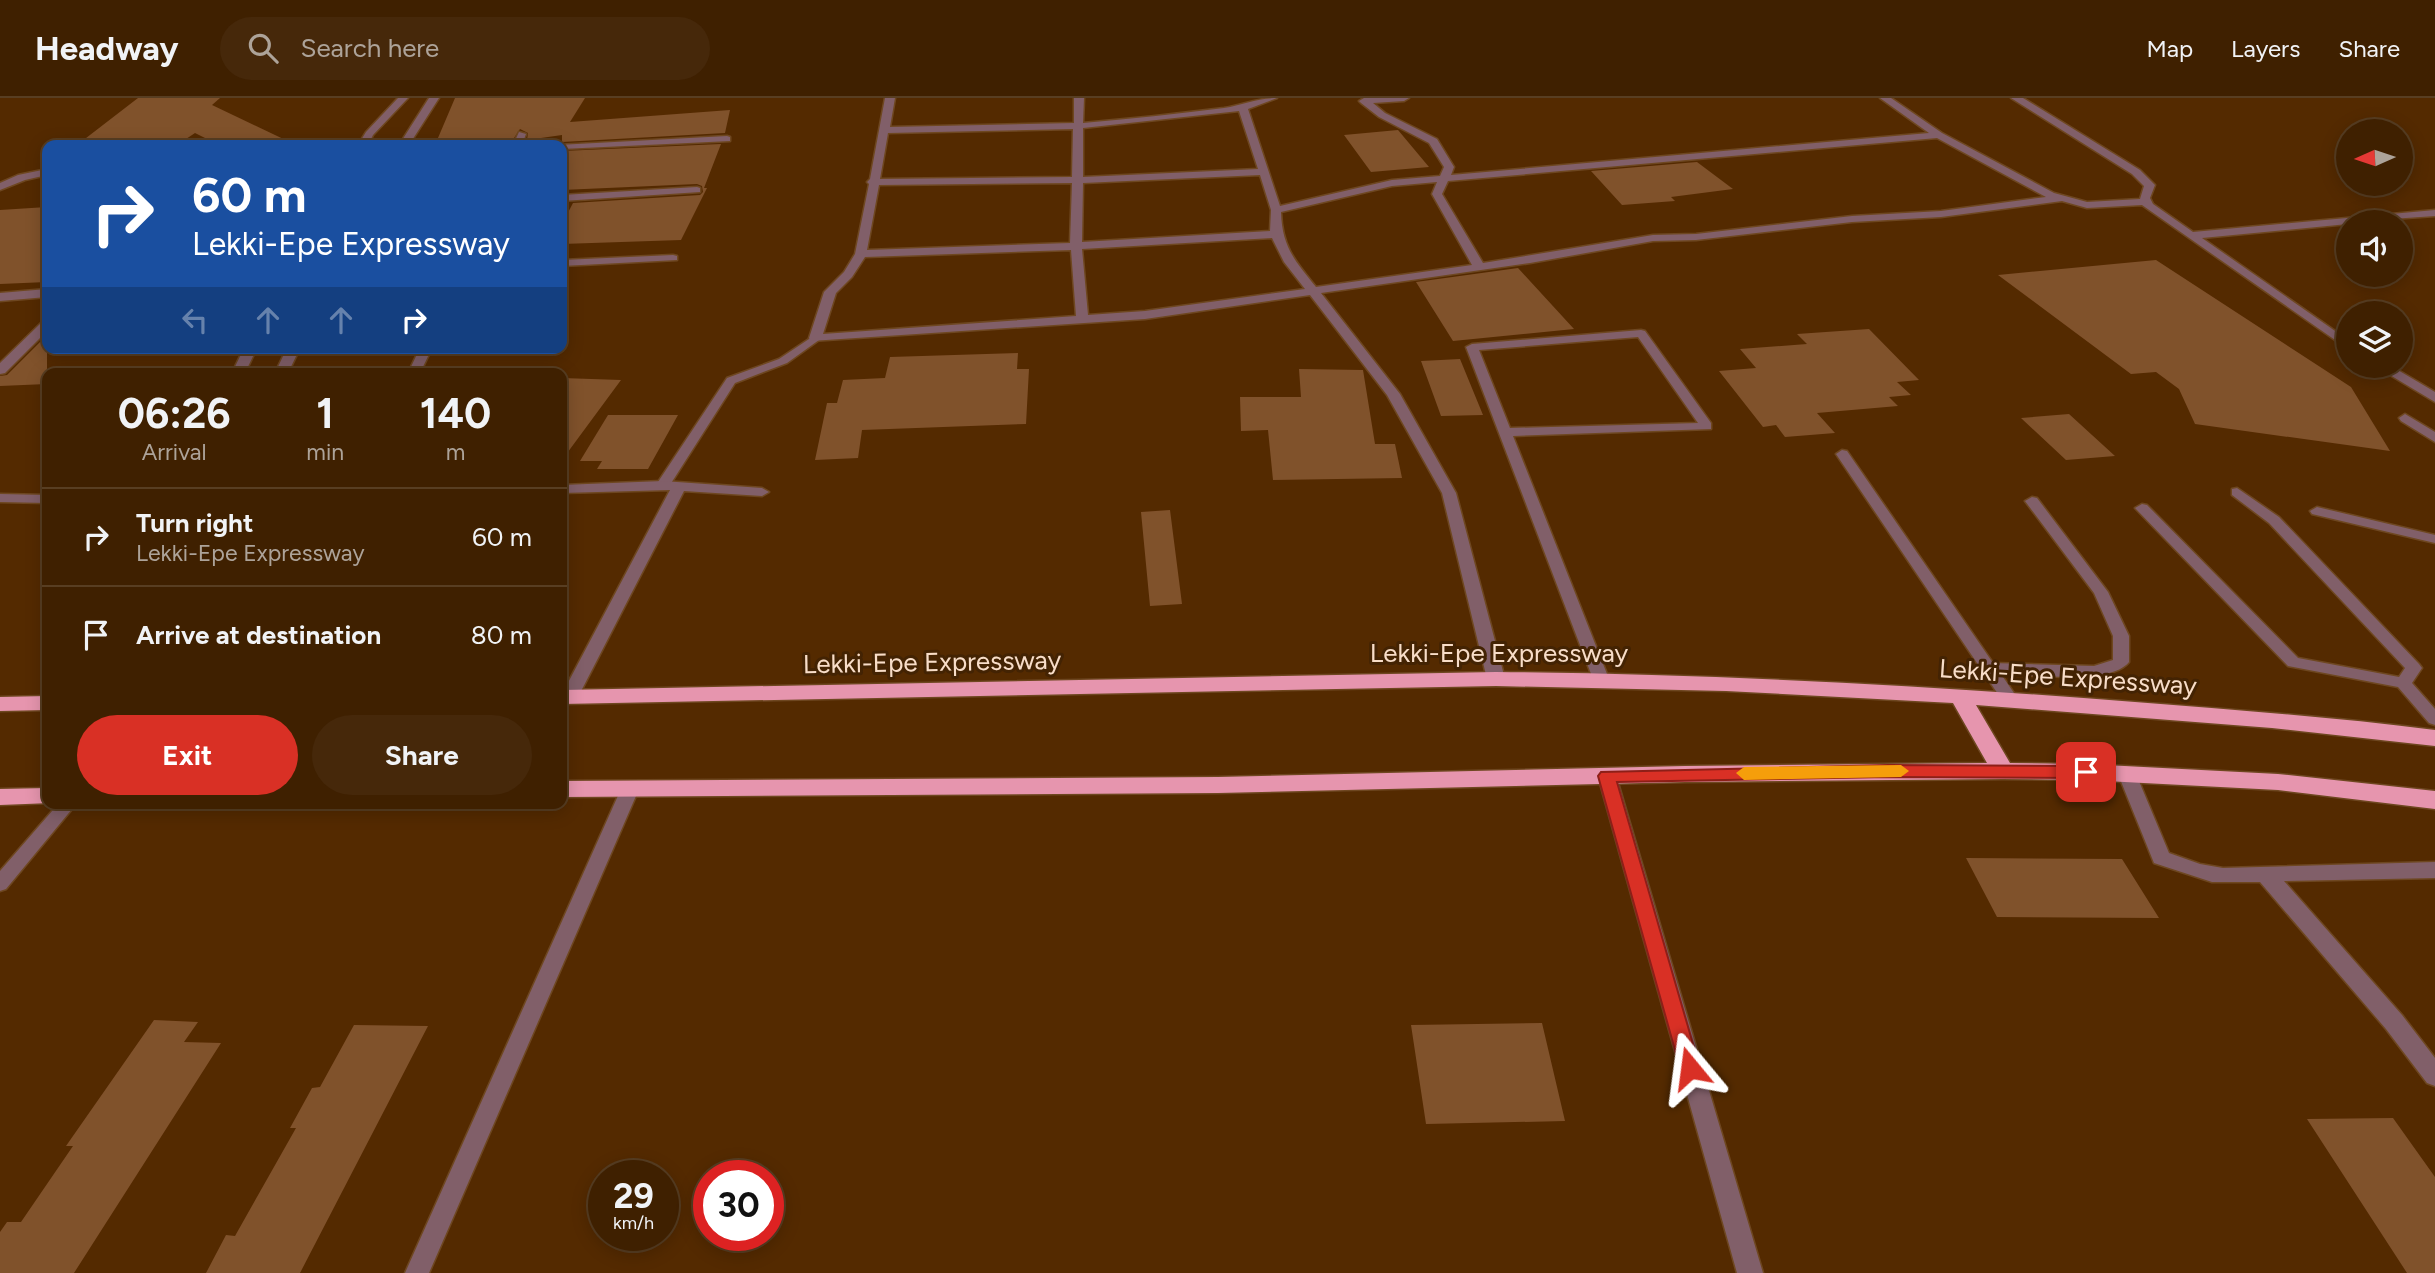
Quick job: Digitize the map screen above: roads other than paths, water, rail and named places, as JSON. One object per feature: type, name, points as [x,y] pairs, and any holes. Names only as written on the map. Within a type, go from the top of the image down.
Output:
[{"type":"highway","name":"Lekki-Epe Expressway","points":[[567,697],[1496,678],[1601,679],[2010,699],[2265,720],[2435,738]]},
{"type":"highway","points":[[1960,696],[2003,771]]},
{"type":"highway","points":[[0,704],[42,703]]},
{"type":"highway","points":[[567,789],[1218,785],[2003,771],[2278,782],[2435,800]]},
{"type":"highway","points":[[0,797],[42,796]]},
{"type":"street","points":[[366,140],[403,98]]},
{"type":"street","points":[[407,140],[435,98]]},
{"type":"street","points":[[890,98],[872,181],[861,254],[848,274],[830,292],[815,338],[1145,315],[1316,292],[1653,238],[1696,237],[1852,219],[1941,214],[2063,198]]},
{"type":"street","points":[[1079,98],[1076,246],[1082,320]]},
{"type":"street","points":[[882,130],[1134,122],[1243,108],[1272,98]]},
{"type":"street","points":[[1404,98],[1364,101],[1382,115],[1433,141],[1449,167],[1446,179],[1437,194],[1479,267]]},
{"type":"street","points":[[1885,98],[1940,135],[2050,195],[2087,205],[2147,202]]},
{"type":"street","points":[[2016,98],[2136,172],[2150,185],[2145,198],[2157,214],[2336,337]]},
{"type":"street","points":[[1243,108],[1276,210],[1276,234],[1290,262],[1394,394],[1449,493],[1496,678]]},
{"type":"street","points":[[1276,210],[1392,183],[1940,135]]},
{"type":"street","points":[[872,181],[1079,180],[1264,172]]},
{"type":"street","points":[[0,187],[22,177],[42,173]]},
{"type":"street","points":[[2191,236],[2435,213]]},
{"type":"street","points":[[861,254],[1076,246],[1276,234]]},
{"type":"street","points":[[0,297],[42,293]]},
{"type":"street","points":[[0,370],[42,329]]},
{"type":"street","points":[[2402,378],[2435,398]]},
{"type":"street","points":[[567,693],[671,485]]},
{"type":"street","points":[[567,489],[671,485],[762,492]]},
{"type":"street","points":[[0,498],[42,499]]},
{"type":"street","points":[[2127,774],[2161,858],[2192,872],[2223,877],[2311,871],[2435,870]]},
{"type":"street","points":[[1607,776],[1750,1273]]},
{"type":"street","points":[[2265,874],[2394,1022],[2435,1076]]},
{"type":"lane","points":[[519,140],[522,134]]},
{"type":"lane","points":[[567,146],[727,139]]},
{"type":"lane","points":[[567,198],[697,190]]},
{"type":"lane","points":[[567,263],[673,258]]},
{"type":"lane","points":[[1506,432],[1707,426],[1641,333],[1472,347],[1601,679]]},
{"type":"lane","points":[[671,485],[731,381],[783,361],[815,338]]},
{"type":"lane","points":[[2405,418],[2435,438]]},
{"type":"lane","points":[[1842,454],[2010,699]]},
{"type":"lane","points":[[2236,492],[2274,520],[2414,667],[2403,682]]},
{"type":"lane","points":[[1991,668],[2094,671],[2110,668],[2121,662],[2121,636],[2101,593],[2032,501]]},
{"type":"lane","points":[[2142,508],[2293,663],[2403,682],[2435,719]]},
{"type":"lane","points":[[2316,511],[2435,539]]},
{"type":"lane","points":[[417,1273],[630,789]]},
{"type":"lane","points":[[0,884],[64,809]]}]
